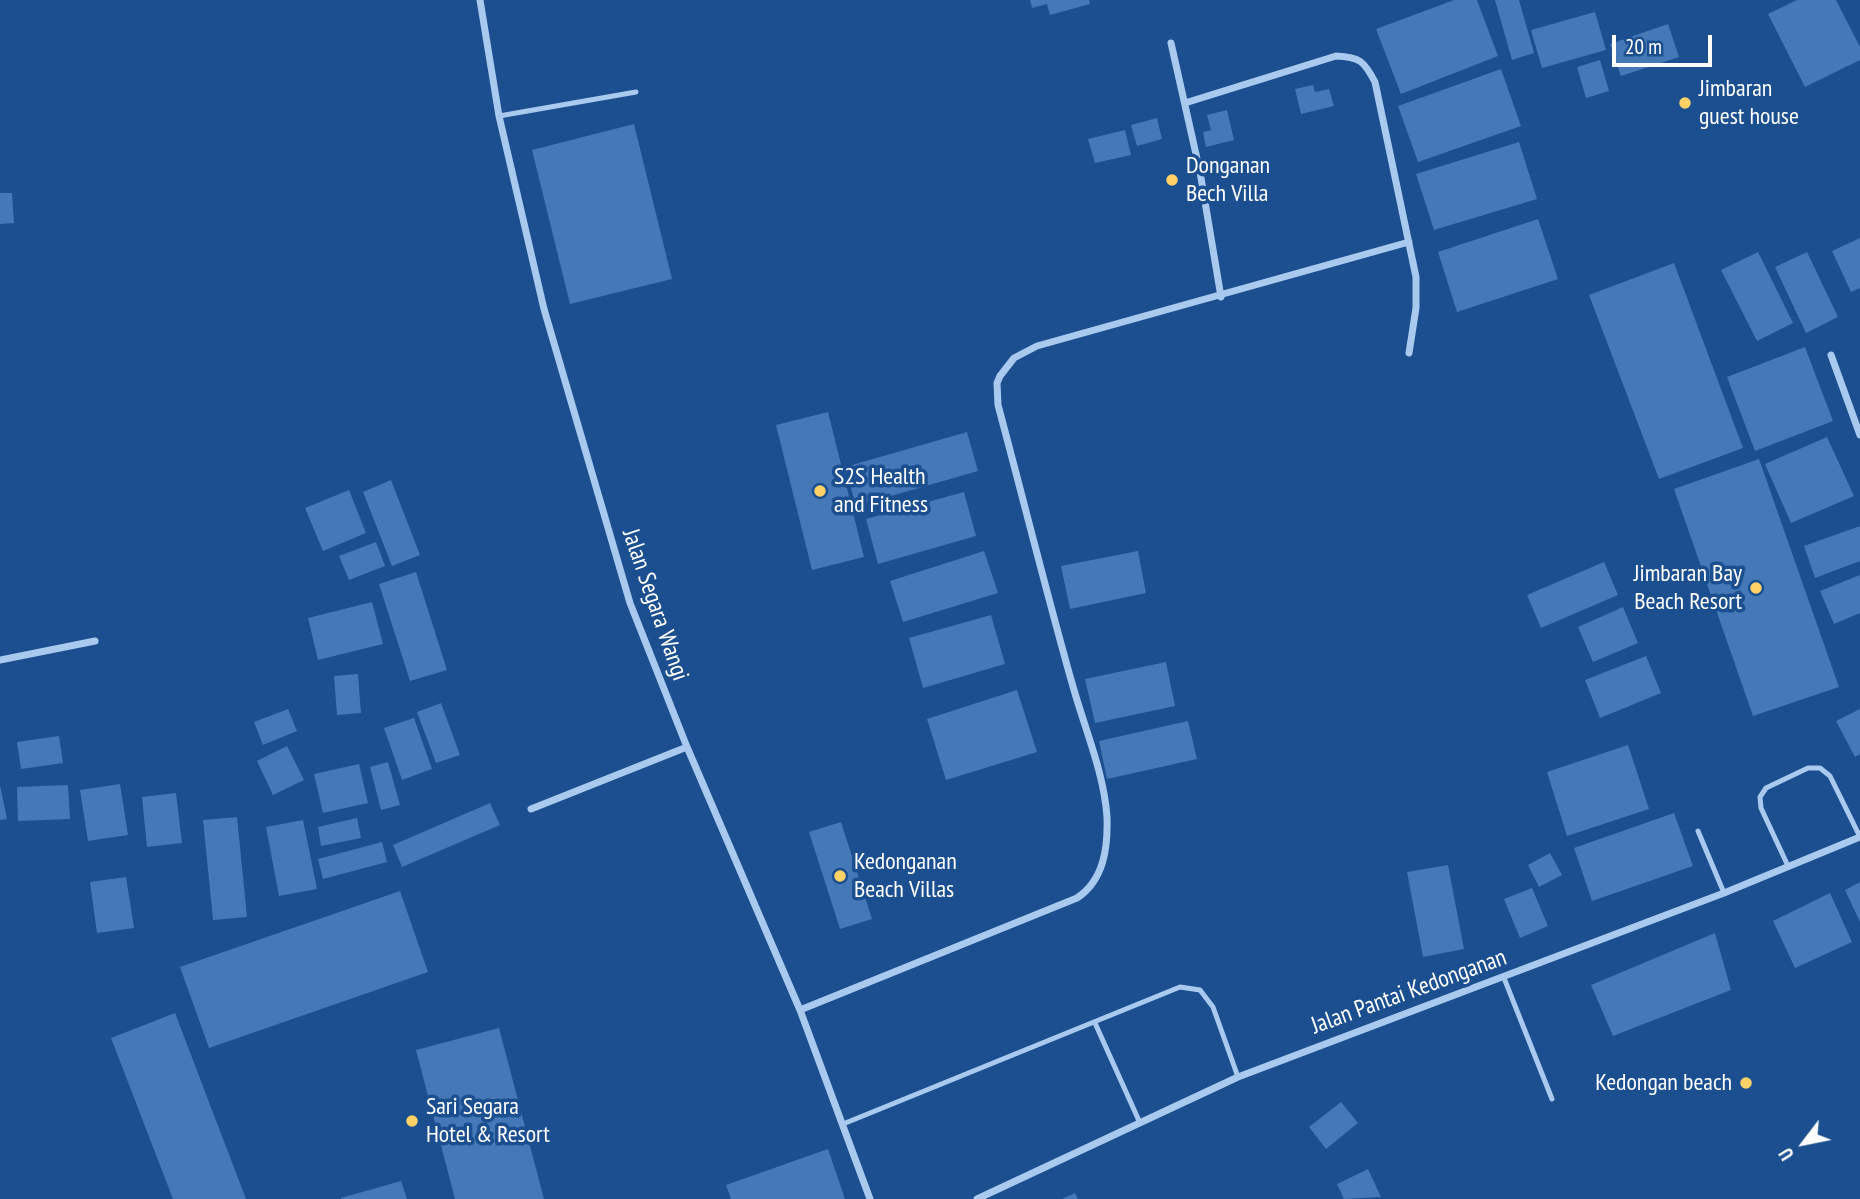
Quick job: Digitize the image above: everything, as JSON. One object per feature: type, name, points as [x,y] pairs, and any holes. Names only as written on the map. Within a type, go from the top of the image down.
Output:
[{"type":"street","name":"Jalan Segara Wangi","points":[[480,0],[499,116],[544,309],[629,603],[687,747],[800,1010],[870,1199]]},
{"type":"street","points":[[1171,43],[1200,172],[1221,297]]},
{"type":"street","points":[[1185,103],[1336,55],[1355,57],[1367,67],[1375,82],[1409,242],[1417,293],[1409,353]]},
{"type":"street","points":[[800,1010],[1077,898],[1086,892],[1097,878],[1103,864],[1107,817],[1101,783],[998,405],[997,383],[1014,358],[1037,346],[1085,331],[1221,297],[1409,242]]},
{"type":"street","points":[[1830,355],[1860,435]]},
{"type":"street","points":[[0,660],[95,641]]},
{"type":"street","points":[[531,809],[687,747]]},
{"type":"street","name":"Jalan Pantai Kedonganan","points":[[977,1199],[1238,1077],[1504,978],[1860,837]]},
{"type":"lane","points":[[499,116],[636,92]]},
{"type":"lane","points":[[1788,866],[1762,808],[1760,797],[1766,788],[1808,768],[1820,768],[1830,776],[1860,837]]},
{"type":"lane","points":[[1698,831],[1724,893]]},
{"type":"lane","points":[[1504,978],[1552,1099]]},
{"type":"lane","points":[[843,1124],[1180,987],[1200,990],[1213,1007],[1238,1077]]},
{"type":"lane","points":[[1095,1023],[1140,1122]]},
{"type":"building","points":[[1030,0],[1089,0],[1090,4],[1050,15],[1047,4],[1032,8]]},
{"type":"building","points":[[1454,0],[1477,0],[1498,56],[1401,94],[1376,29]]},
{"type":"building","points":[[1495,0],[1519,0],[1534,53],[1512,60]]},
{"type":"building","points":[[1797,0],[1836,0],[1860,47],[1860,60],[1805,87],[1768,14]]},
{"type":"building","points":[[1595,12],[1606,50],[1542,68],[1531,30]]},
{"type":"building","points":[[1668,24],[1679,57],[1621,76],[1610,44]]},
{"type":"building","points":[[1600,60],[1609,91],[1586,98],[1577,67]]},
{"type":"building","points":[[1501,69],[1521,126],[1418,162],[1398,106]]},
{"type":"building","points":[[1313,85],[1315,92],[1329,89],[1334,106],[1301,114],[1295,89]]},
{"type":"building","points":[[1227,110],[1234,140],[1206,147],[1203,132],[1211,130],[1207,115]]},
{"type":"building","points":[[1157,118],[1162,139],[1137,146],[1131,125]]},
{"type":"building","points":[[634,124],[672,279],[570,304],[532,150]]},
{"type":"building","points":[[1125,130],[1131,155],[1095,163],[1088,139]]},
{"type":"building","points":[[1519,142],[1537,199],[1434,230],[1416,174]]},
{"type":"building","points":[[0,193],[12,193],[14,223],[0,224]]},
{"type":"building","points":[[1538,219],[1558,279],[1457,312],[1438,252]]},
{"type":"building","points":[[1860,238],[1860,288],[1851,292],[1832,251]]},
{"type":"building","points":[[1758,252],[1793,323],[1757,341],[1721,270]]},
{"type":"building","points":[[1807,252],[1838,317],[1806,333],[1775,267]]},
{"type":"building","points":[[1674,263],[1743,448],[1659,479],[1589,295]]},
{"type":"building","points":[[1805,347],[1833,421],[1755,451],[1727,377]]},
{"type":"building","name":"S2S Health and Fitness","points":[[828,412],[864,557],[812,570],[776,425]]},
{"type":"building","points":[[967,432],[978,471],[856,506],[845,467]]},
{"type":"building","points":[[1827,437],[1854,496],[1791,523],[1765,464]]},
{"type":"building","name":"Jimbaran Bay Beach Resort","points":[[1759,459],[1839,687],[1753,716],[1674,489]]},
{"type":"building","points":[[391,480],[420,555],[392,566],[363,492]]},
{"type":"building","points":[[349,490],[366,533],[323,551],[305,508]]},
{"type":"building","points":[[964,492],[976,536],[878,564],[866,519]]},
{"type":"building","points":[[1860,526],[1860,561],[1815,578],[1804,546]]},
{"type":"building","points":[[376,542],[385,566],[349,580],[339,556]]},
{"type":"building","points":[[984,551],[998,593],[903,622],[890,581]]},
{"type":"building","points":[[1138,551],[1146,593],[1070,609],[1061,566]]},
{"type":"building","points":[[1604,562],[1618,595],[1541,628],[1527,595]]},
{"type":"building","points":[[416,572],[447,670],[410,681],[379,584]]},
{"type":"building","points":[[1860,575],[1860,613],[1834,624],[1820,591]]},
{"type":"building","points":[[372,602],[383,644],[318,660],[308,618]]},
{"type":"building","points":[[1623,607],[1638,643],[1593,662],[1578,627]]},
{"type":"building","points":[[991,615],[1005,664],[923,688],[909,638]]},
{"type":"building","points":[[1646,656],[1661,693],[1600,718],[1585,680]]},
{"type":"building","points":[[1166,662],[1175,706],[1095,723],[1085,679]]},
{"type":"building","points":[[358,674],[361,713],[337,715],[334,676]]},
{"type":"building","points":[[1017,690],[1037,752],[946,780],[927,719]]},
{"type":"building","points":[[441,703],[460,755],[436,763],[417,712]]},
{"type":"building","points":[[288,709],[297,731],[263,745],[254,722]]},
{"type":"building","points":[[1860,709],[1860,754],[1855,757],[1836,721]]},
{"type":"building","points":[[414,718],[432,769],[402,780],[384,728]]},
{"type":"building","points":[[1188,721],[1197,759],[1107,779],[1099,741]]},
{"type":"building","points":[[59,736],[63,763],[21,769],[17,742]]},
{"type":"building","points":[[1628,745],[1649,809],[1567,836],[1547,772]]},
{"type":"building","points":[[287,746],[304,780],[273,795],[257,761]]},
{"type":"building","points":[[388,762],[400,805],[381,810],[370,767]]},
{"type":"building","points":[[359,764],[368,803],[323,813],[314,774]]},
{"type":"building","points":[[120,784],[128,835],[88,841],[80,790]]},
{"type":"building","points":[[0,785],[7,819],[0,820]]},
{"type":"building","points":[[68,785],[70,819],[18,821],[17,787]]},
{"type":"building","points":[[176,793],[182,843],[147,847],[142,797]]},
{"type":"building","points":[[490,803],[500,825],[402,867],[393,845]]},
{"type":"building","points":[[1674,813],[1693,866],[1592,901],[1574,848]]},
{"type":"building","points":[[237,817],[247,917],[213,920],[203,820]]},
{"type":"building","points":[[357,818],[361,838],[321,846],[318,827]]},
{"type":"building","points":[[303,820],[317,889],[279,896],[266,827]]},
{"type":"building","name":"Kedonganan Beach Villas","points":[[841,822],[872,919],[840,929],[809,832]]},
{"type":"building","points":[[382,842],[387,862],[323,879],[318,859]]},
{"type":"building","points":[[1550,853],[1562,875],[1539,887],[1528,865]]},
{"type":"building","points":[[1448,865],[1464,949],[1423,957],[1407,872]]},
{"type":"building","points":[[126,877],[134,928],[97,933],[90,882]]},
{"type":"building","points":[[1860,882],[1860,922],[1845,890]]},
{"type":"building","points":[[1532,888],[1548,926],[1520,938],[1504,899]]},
{"type":"building","points":[[400,891],[428,972],[209,1048],[180,967]]},
{"type":"building","points":[[1830,893],[1852,942],[1795,968],[1773,921]]},
{"type":"building","points":[[1715,933],[1731,990],[1613,1036],[1591,985]]},
{"type":"building","points":[[175,1013],[246,1199],[173,1199],[111,1038]]},
{"type":"building","points":[[499,1028],[544,1199],[455,1199],[416,1050]]},
{"type":"building","points":[[1341,1102],[1358,1123],[1326,1149],[1309,1127]]},
{"type":"building","points":[[828,1149],[845,1199],[731,1199],[726,1185]]},
{"type":"building","points":[[1368,1169],[1381,1197],[1344,1199],[1337,1184]]},
{"type":"building","points":[[401,1181],[407,1199],[341,1199],[341,1198]]},
{"type":"building","points":[[1075,1193],[1078,1199],[1062,1199]]},
{"type":"place","name":"Jimbaran guest house","points":[[1685,103]]},
{"type":"place","name":"Donganan Bech Villa","points":[[1172,180]]},
{"type":"place","name":"S2S Health and Fitness","points":[[820,491]]},
{"type":"place","name":"Jimbaran Bay Beach Resort","points":[[1756,588]]},
{"type":"place","name":"Kedonganan Beach Villas","points":[[840,876]]},
{"type":"place","name":"Kedongan beach","points":[[1746,1083]]},
{"type":"place","name":"Sari Segara Hotel & Resort","points":[[412,1121]]}]
